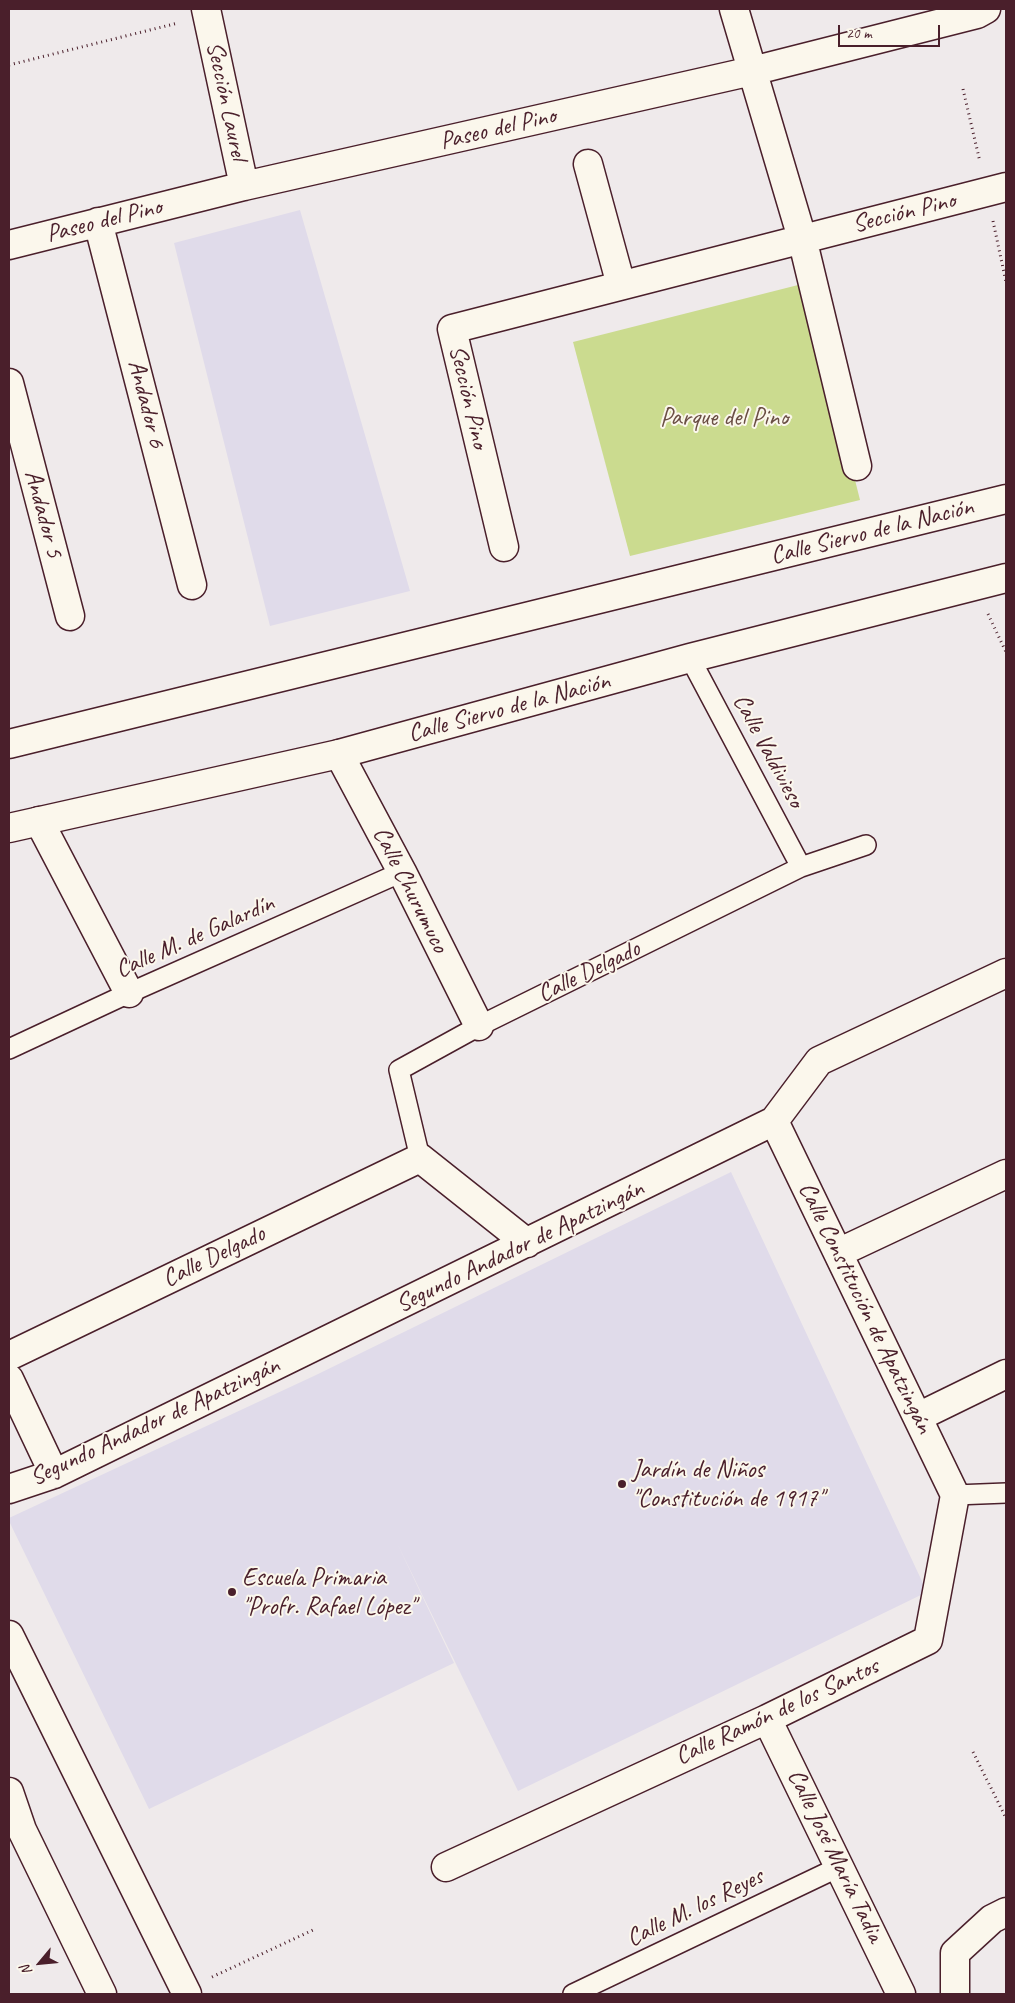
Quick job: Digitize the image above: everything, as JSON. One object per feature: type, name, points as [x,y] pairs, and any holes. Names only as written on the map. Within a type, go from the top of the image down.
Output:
[{"type":"street","points":[[734,9],[802,238],[857,466]]},
{"type":"street","name":"Paseo del Pino","points":[[9,244],[244,186],[752,71],[977,14],[986,9]]},
{"type":"street","name":"Sección Laurel","points":[[207,12],[244,186]]},
{"type":"street","points":[[588,164],[621,285]]},
{"type":"street","name":"Sección Pino","points":[[504,547],[452,329],[1006,187]]},
{"type":"street","name":"Andador 6","points":[[98,222],[192,585]]},
{"type":"street","name":"Andador 5","points":[[9,383],[70,616]]},
{"type":"street","name":"Calle Siervo de la Nación","points":[[9,744],[1006,499]]},
{"type":"street","name":"Calle Siervo de la Nación","points":[[9,828],[339,754],[690,658],[1006,578]]},
{"type":"street","name":"Calle Churumuco","points":[[339,754],[402,872],[479,1026]]},
{"type":"street","points":[[39,820],[129,993]]},
{"type":"street","name":"Segundo Andador de Apatzingán","points":[[9,1489],[54,1474],[528,1244],[774,1121],[819,1061],[1006,973]]},
{"type":"street","name":"Calle Constitución de Apatzingán","points":[[774,1121],[955,1495]]},
{"type":"street","points":[[420,1158],[528,1244]]},
{"type":"street","name":"Calle Delgado","points":[[9,1356],[420,1158]]},
{"type":"street","points":[[838,1253],[1006,1174]]},
{"type":"street","points":[[918,1417],[1006,1374]]},
{"type":"street","points":[[9,1380],[54,1474]]},
{"type":"street","name":"Calle Ramón de los Santos","points":[[446,1867],[767,1719],[928,1640],[955,1495]]},
{"type":"street","points":[[11,1647],[186,1992]]},
{"type":"street","name":"Calle José María Tadia","points":[[767,1719],[902,1994]]},
{"type":"street","points":[[9,1792],[16,1834],[102,1994]]},
{"type":"street","points":[[955,1994],[955,1953],[992,1919],[1006,1912]]},
{"type":"lane","name":"Calle Valdivieso","points":[[690,658],[800,867]]},
{"type":"lane","name":"Calle Delgado","points":[[420,1158],[399,1070],[479,1026],[800,867],[866,845]]},
{"type":"lane","name":"Calle M. de Galardín","points":[[9,1049],[129,993],[402,872]]},
{"type":"lane","points":[[955,1495],[1006,1494]]},
{"type":"lane","name":"Calle M. los Reyes","points":[[573,1994],[839,1867]]},
{"type":"path","name":"Sección Laurel","points":[[9,65],[207,12]]},
{"type":"path","points":[[974,586],[1006,652]]},
{"type":"path","points":[[973,1752],[1006,1818]]},
{"type":"path","points":[[186,1992],[313,1930]]},
{"type":"shaded area","points":[[300,210],[410,591],[270,626],[174,243]]},
{"type":"shaded area","name":"Jardín de Niños \"Constitución de 1917\"","points":[[731,1172],[927,1592],[518,1791],[397,1543],[454,1663],[149,1809],[9,1518],[316,1375]]},
{"type":"green space","name":"Parque del Pino","points":[[806,283],[860,500],[630,556],[573,342]]},
{"type":"place","name":"Jardín de Niños \"Constitución de 1917\"","points":[[622,1484]]},
{"type":"place","name":"Escuela Primaria \"Profr. Rafael López\"","points":[[232,1592]]}]
